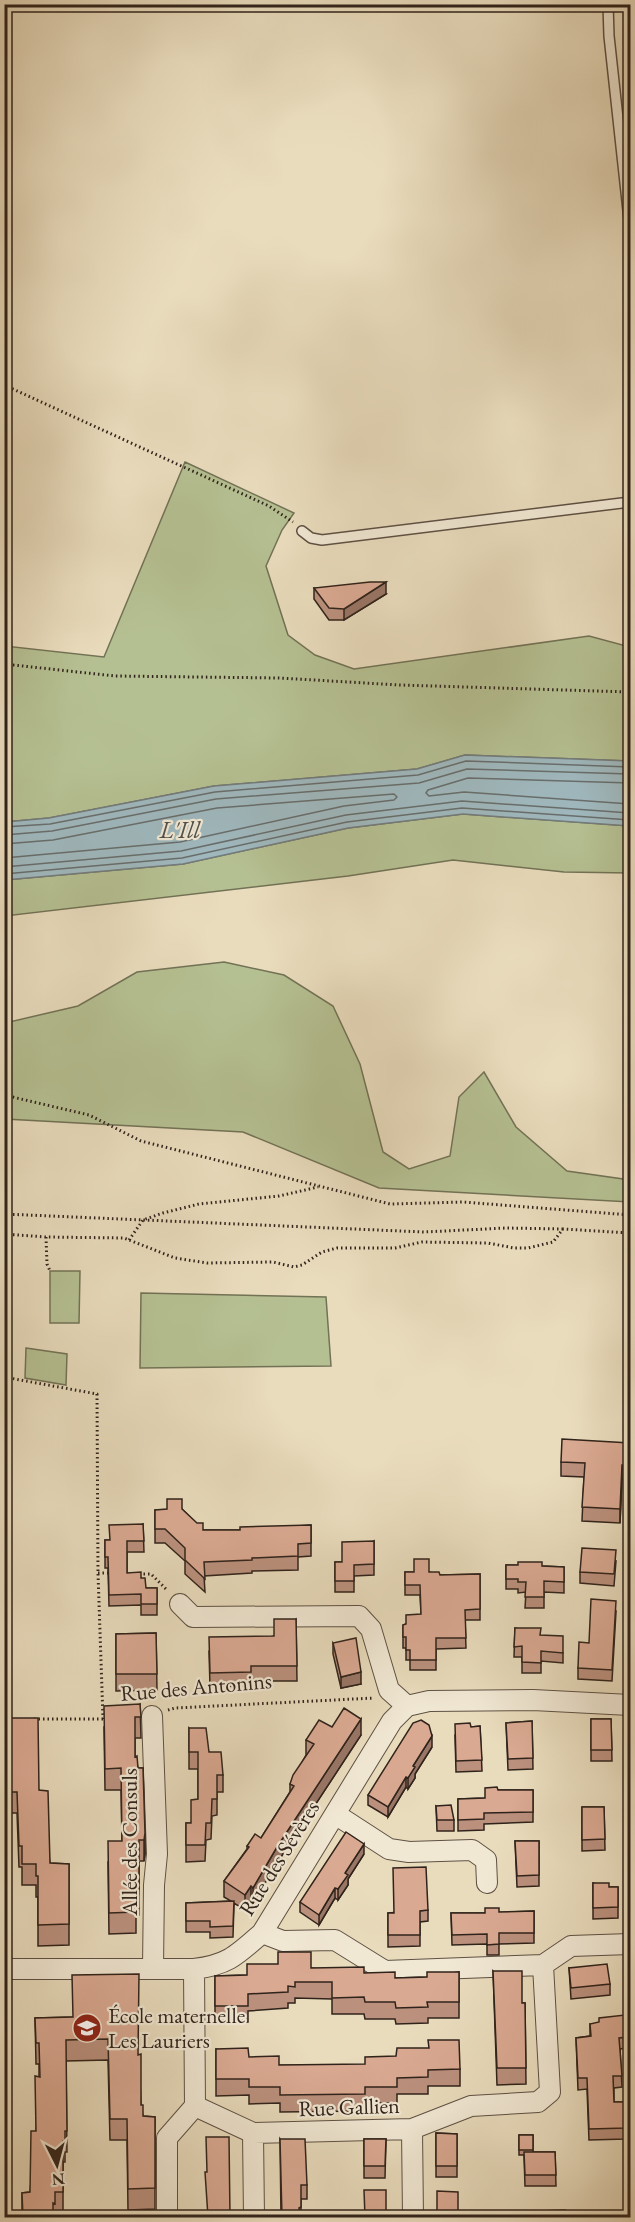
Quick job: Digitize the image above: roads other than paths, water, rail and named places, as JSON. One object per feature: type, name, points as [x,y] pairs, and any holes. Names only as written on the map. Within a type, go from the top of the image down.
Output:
[{"type":"street","points":[[180,1604],[193,1617],[359,1616],[372,1629],[389,1690],[407,1706],[429,1701],[533,1700],[630,1705]]},
{"type":"street","name":"Rue des Sévères","points":[[4,1969],[194,1969],[216,1966],[236,1956],[262,1933],[392,1721],[407,1706]]},
{"type":"street","name":"Allée des Consuls","points":[[152,1716],[157,1854],[154,1885],[153,1968]]},
{"type":"street","points":[[335,1814],[389,1849],[409,1852],[472,1850],[486,1860],[487,1883]]},
{"type":"street","points":[[262,1933],[283,1941],[335,1940],[386,1971],[543,1965],[571,1946],[630,1944]]},
{"type":"street","name":"Rue Gallien","points":[[195,2106],[253,2133],[412,2129],[471,2106],[538,2102],[550,2092],[543,1965]]},
{"type":"street","points":[[167,2217],[167,2138],[195,2106],[194,1969]]},
{"type":"street","points":[[412,2129],[413,2217]]},
{"type":"street","points":[[253,2133],[254,2217]]},
{"type":"lane","points":[[608,4],[609,36],[630,229]]},
{"type":"lane","points":[[302,531],[311,538],[338,539],[630,502]]},
{"type":"water","name":"L'Ill","points":[[465,755],[630,761],[630,826],[463,814],[348,828],[183,864],[5,880],[5,822],[49,818],[214,786],[417,769]]},
{"type":"place","name":"École maternelle Les Lauriers","points":[[87,2028]]}]
